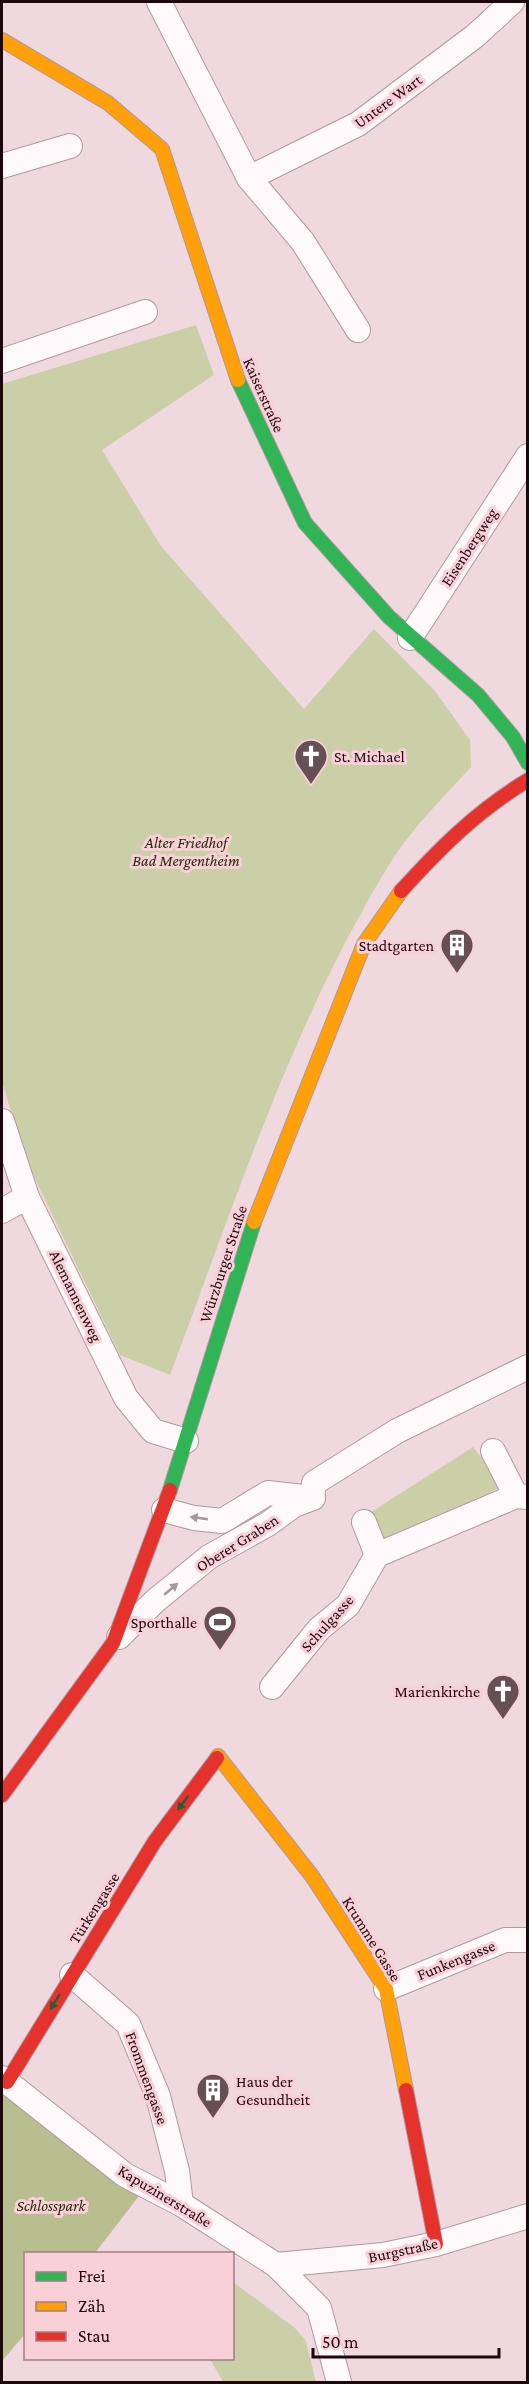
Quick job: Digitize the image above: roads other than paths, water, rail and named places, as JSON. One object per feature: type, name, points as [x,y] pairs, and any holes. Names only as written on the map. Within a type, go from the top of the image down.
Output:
[{"type":"street","points":[[159,2],[249,178],[303,242],[358,330]]},
{"type":"street","name":"Untere Wart","points":[[249,178],[358,124],[475,36],[512,2]]},
{"type":"street","name":"Kaiserstraße","points":[[2,40],[108,102],[162,149],[192,232],[233,368],[305,523],[411,638],[478,695],[513,737],[528,763]]},
{"type":"street","points":[[2,166],[70,146]]},
{"type":"street","points":[[2,361],[145,312]]},
{"type":"street","name":"Eisenbergweg","points":[[411,638],[528,456]]},
{"type":"street","name":"Würzburger Straße","points":[[2,1795],[113,1643],[164,1510],[264,1192],[364,944],[393,900],[449,839],[493,801],[528,780]]},
{"type":"street","name":"Alemannenweg","points":[[2,1121],[27,1197],[126,1398],[153,1431],[186,1441]]},
{"type":"street","points":[[2,1211],[27,1197]]},
{"type":"street","name":"Oberer Graben","points":[[113,1643],[155,1601],[209,1557],[268,1524],[294,1505],[328,1492],[380,1460],[387,1437],[528,1368]]},
{"type":"street","points":[[364,1521],[377,1556],[522,1497],[493,1451]]},
{"type":"street","points":[[164,1510],[194,1518],[222,1521],[268,1493],[312,1498]]},
{"type":"street","name":"Schulgasse","points":[[272,1688],[319,1629],[348,1605],[377,1556]]},
{"type":"street","name":"Türkengasse","points":[[4,2080],[155,1841],[218,1756]]},
{"type":"street","name":"Krumme Gasse","points":[[218,1756],[312,1876],[386,1989],[436,2244]]},
{"type":"street","name":"Funkengasse","points":[[386,1989],[505,1940],[528,1940]]},
{"type":"street","name":"Frommengasse","points":[[72,1975],[128,2024],[158,2096],[177,2171],[181,2204]]},
{"type":"street","name":"Kapuzinerstraße","points":[[4,2080],[125,2175],[181,2204],[276,2265],[319,2308],[339,2382]]},
{"type":"street","name":"Burgstraße","points":[[276,2265],[359,2259],[436,2244],[528,2216]]},
{"type":"place","name":"St. Michael","points":[[311,785]]},
{"type":"place","name":"Stadtgarten","points":[[457,974]]},
{"type":"place","name":"Sporthalle","points":[[220,1651]]},
{"type":"place","name":"Marienkirche","points":[[503,1720]]},
{"type":"place","name":"Haus der Gesundheit","points":[[213,2119]]},
{"type":"park label","name":"Alter Friedhof Bad Mergentheim","points":[[186,851]]},
{"type":"park label","name":"Schlosspark","points":[[51,2205]]}]
